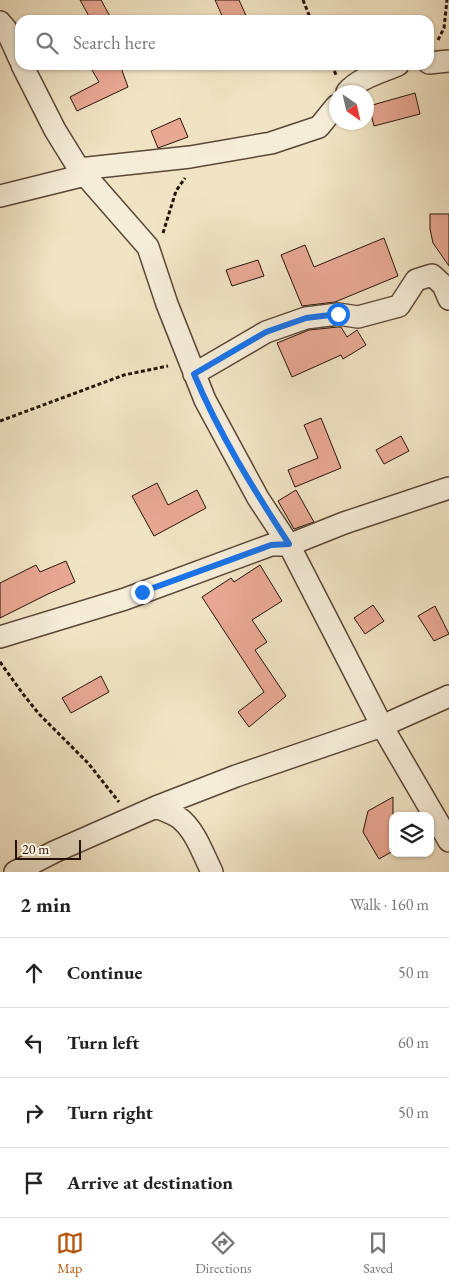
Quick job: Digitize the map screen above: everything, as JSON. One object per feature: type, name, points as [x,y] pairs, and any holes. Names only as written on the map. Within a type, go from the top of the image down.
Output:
[{"type":"street","points":[[0,22],[6,29],[15,49]]},
{"type":"street","points":[[434,62],[449,61]]},
{"type":"street","points":[[25,70],[55,130],[82,172],[148,247],[205,400],[258,498],[289,544],[382,726],[449,841]]},
{"type":"street","points":[[355,85],[386,70]]},
{"type":"street","points":[[0,196],[82,172],[201,156],[271,143],[319,127],[329,117]]},
{"type":"street","points":[[194,374],[266,332],[306,318],[338,314],[358,317],[399,306],[416,280],[432,275],[443,285],[449,298]]},
{"type":"street","points":[[0,637],[125,599],[271,545],[289,544],[344,523],[449,488]]},
{"type":"street","points":[[15,872],[54,852],[152,809],[236,776],[382,726],[449,696]]},
{"type":"street","points":[[152,809],[177,816],[184,822],[191,831],[212,872]]},
{"type":"path","points":[[302,0],[310,15]]},
{"type":"path","points":[[437,42],[444,28],[447,0]]},
{"type":"path","points":[[162,238],[176,191],[201,156]]},
{"type":"path","points":[[0,421],[124,376],[166,365],[194,374]]},
{"type":"path","points":[[0,662],[39,714],[88,763],[119,802],[126,807],[152,809]]},
{"type":"building","points":[[80,0],[101,0],[109,15],[88,15]]},
{"type":"building","points":[[215,0],[239,0],[246,15],[222,15]]},
{"type":"building","points":[[92,70],[122,70],[128,87],[77,111],[70,97],[99,82]]},
{"type":"building","points":[[415,93],[420,114],[374,126],[374,105]]},
{"type":"building","points":[[180,118],[188,137],[158,148],[151,131]]},
{"type":"building","points":[[430,214],[449,214],[449,266],[433,243],[430,229]]},
{"type":"building","points":[[384,238],[398,276],[335,302],[302,306],[281,255],[305,245],[314,267]]},
{"type":"building","points":[[258,260],[264,276],[232,286],[226,270]]},
{"type":"building","points":[[341,327],[347,337],[357,330],[366,345],[343,359],[341,355],[292,377],[277,343],[309,330]]},
{"type":"building","points":[[321,418],[341,468],[295,487],[288,470],[318,458],[304,425]]},
{"type":"building","points":[[401,436],[409,451],[384,464],[376,450]]},
{"type":"building","points":[[157,483],[168,505],[197,490],[206,508],[154,536],[132,496]]},
{"type":"building","points":[[296,490],[314,522],[294,529],[278,501]]},
{"type":"building","points":[[66,561],[75,582],[0,618],[0,583],[36,565],[40,572]]},
{"type":"building","points":[[260,565],[282,601],[252,620],[267,642],[255,650],[286,696],[249,727],[238,712],[264,692],[202,597],[231,578],[234,582]]},
{"type":"building","points":[[373,605],[384,621],[365,634],[354,618]]},
{"type":"building","points":[[435,606],[449,634],[434,641],[418,616]]},
{"type":"building","points":[[101,676],[109,692],[71,713],[62,698]]},
{"type":"building","points":[[393,797],[393,812],[389,812],[389,853],[379,859],[363,832],[368,811]]},
{"type":"route","points":[[142,592],[271,545],[289,544],[258,498],[205,400],[194,374],[266,332],[306,318],[338,314]]}]
